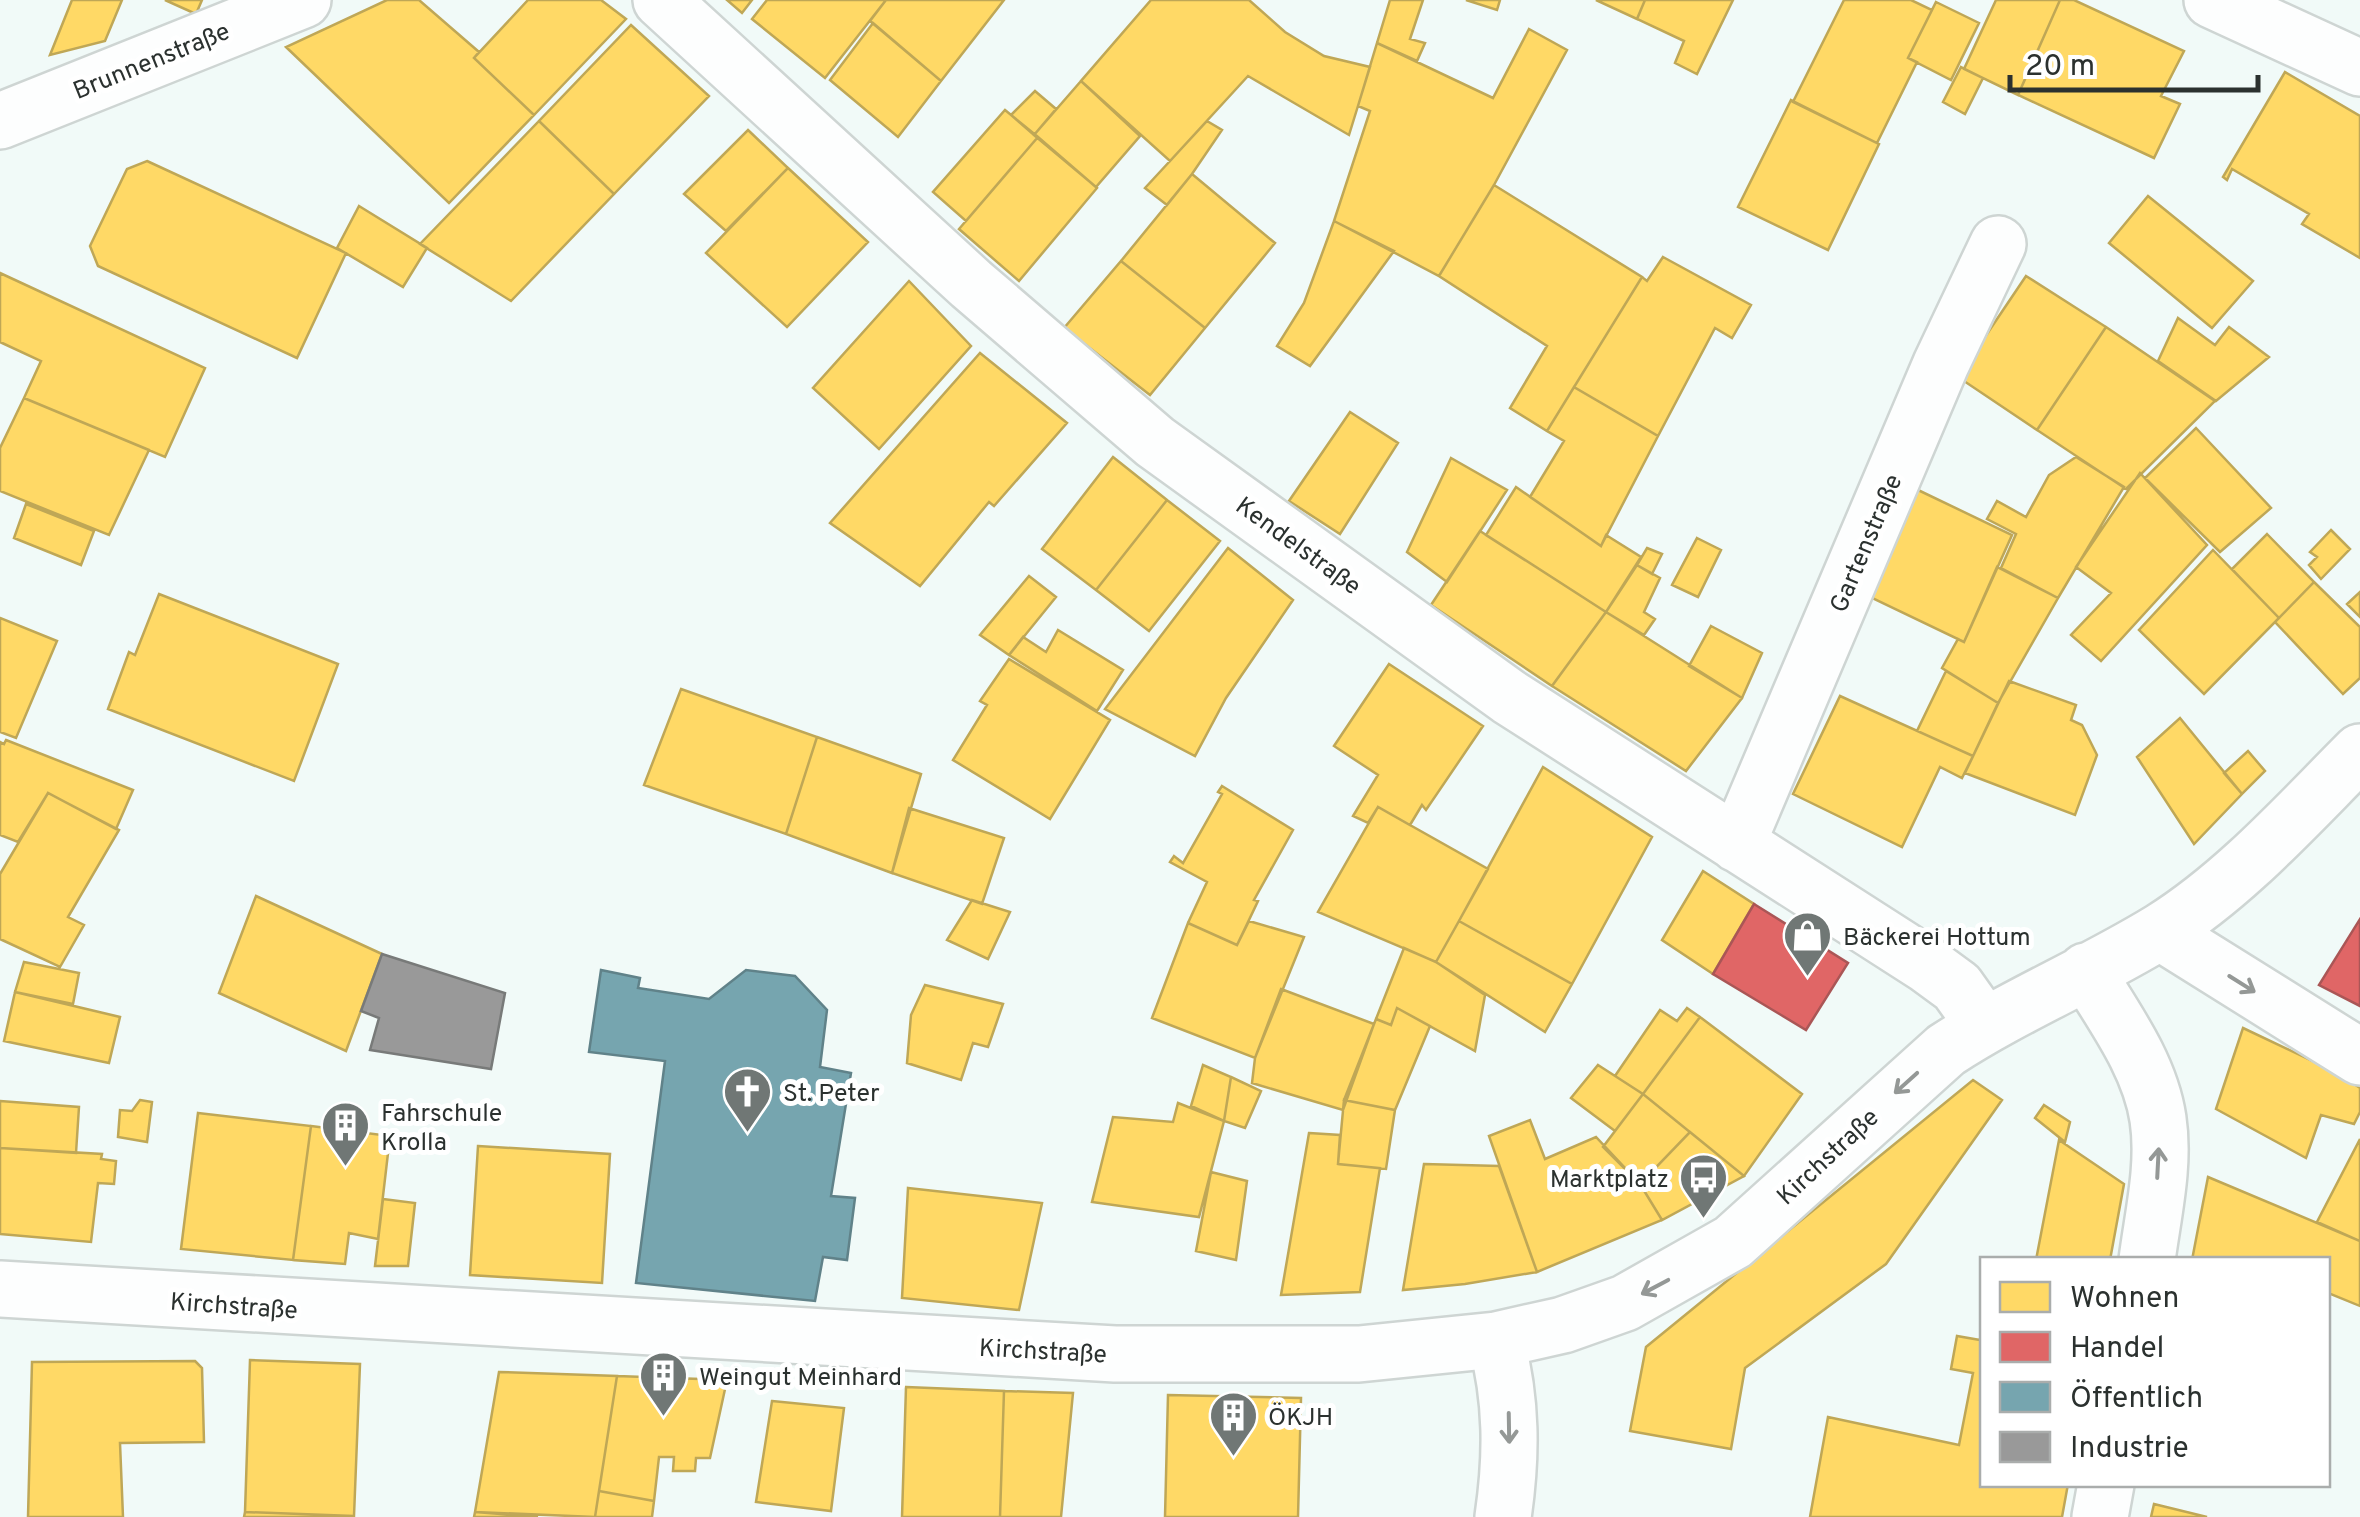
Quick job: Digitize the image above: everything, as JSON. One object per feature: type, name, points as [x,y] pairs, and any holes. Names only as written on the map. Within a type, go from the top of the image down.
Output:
[{"type":"street","name":"Brunnenstraße","points":[[0,121],[303,0]]},
{"type":"street","name":"Kendelstraße","points":[[661,0],[971,284],[1155,442],[1509,697],[1958,986],[1984,1025]]},
{"type":"street","points":[[2212,0],[2360,68]]},
{"type":"street","name":"Gartenstraße","points":[[1737,844],[1933,382],[1998,244]]},
{"type":"street","name":"Kirchstraße","points":[[0,1289],[1115,1354],[1359,1354],[1496,1340],[1563,1326],[1625,1304],[1733,1242],[1910,1078],[1984,1025],[2160,932],[2218,890],[2360,752]]},
{"type":"street","points":[[2160,932],[2360,1057]]},
{"type":"street","points":[[2086,972],[2133,1050],[2158,1118],[2160,1164],[2146,1257]]},
{"type":"street","points":[[1496,1340],[1506,1378],[1511,1427],[1502,1517]]},
{"type":"street","points":[[2100,1517],[2105,1487]]},
{"type":"building: Wohnen","points":[[72,0],[122,0],[105,41],[50,55]]},
{"type":"building: Wohnen","points":[[165,0],[202,0],[196,14]]},
{"type":"building: Wohnen","points":[[387,0],[419,0],[479,52],[474,58],[534,115],[449,203],[286,47]]},
{"type":"building: Wohnen","points":[[528,0],[601,0],[626,19],[534,115],[474,58]]},
{"type":"building: Wohnen","points":[[727,0],[752,0],[742,13]]},
{"type":"building: Wohnen","points":[[767,0],[886,0],[825,78],[752,19]]},
{"type":"building: Wohnen","points":[[886,0],[1004,0],[941,81],[870,21]]},
{"type":"building: Wohnen","points":[[1151,0],[1249,0],[1285,32],[1324,56],[1370,67],[1349,135],[1248,76],[1170,161],[1081,81]]},
{"type":"building: Wohnen","points":[[1390,0],[1423,0],[1410,39],[1425,43],[1417,61],[1377,43]]},
{"type":"building: Wohnen","points":[[1466,0],[1500,0],[1497,10]]},
{"type":"building: Wohnen","points":[[1596,0],[1645,0],[1637,19]]},
{"type":"building: Wohnen","points":[[1645,0],[1733,0],[1697,74],[1675,63],[1684,41],[1637,19]]},
{"type":"building: Wohnen","points":[[1844,0],[1911,0],[1932,10],[1908,58],[1917,62],[1877,143],[1793,102]]},
{"type":"building: Wohnen","points":[[1996,0],[2060,0],[2018,95],[1964,69]]},
{"type":"building: Wohnen","points":[[2060,0],[2074,0],[2184,51],[2161,96],[2180,104],[2154,158],[2018,95]]},
{"type":"building: Wohnen","points":[[1936,2],[1979,23],[1951,80],[1908,58]]},
{"type":"building: Wohnen","points":[[873,23],[941,81],[898,137],[830,80]]},
{"type":"building: Wohnen","points":[[631,25],[709,96],[614,194],[539,121]]},
{"type":"building: Wohnen","points":[[1529,29],[1567,50],[1494,185],[1439,276],[1334,221],[1370,111],[1358,106],[1377,43],[1493,98]]},
{"type":"building: Wohnen","points":[[1961,67],[1983,78],[1965,114],[1943,102]]},
{"type":"building: Wohnen","points":[[2285,72],[2360,116],[2360,258],[2302,224],[2309,214],[2232,169],[2227,180],[2223,177]]},
{"type":"building: Wohnen","points":[[1081,81],[1140,136],[1096,187],[1034,135]]},
{"type":"building: Wohnen","points":[[1035,91],[1056,109],[1034,135],[1011,115]]},
{"type":"building: Wohnen","points":[[1791,100],[1879,144],[1828,250],[1738,207]]},
{"type":"building: Wohnen","points":[[1005,110],[1038,137],[966,221],[933,192]]},
{"type":"building: Wohnen","points":[[539,121],[614,194],[511,301],[420,244]]},
{"type":"building: Wohnen","points":[[1207,121],[1222,130],[1167,205],[1145,188]]},
{"type":"building: Wohnen","points":[[748,130],[788,168],[726,231],[684,194]]},
{"type":"building: Wohnen","points":[[1038,137],[1097,188],[1019,281],[959,229]]},
{"type":"building: Wohnen","points":[[147,161],[346,253],[297,358],[98,266],[90,246],[127,169]]},
{"type":"building: Wohnen","points":[[788,168],[868,242],[787,327],[706,253]]},
{"type":"building: Wohnen","points":[[1192,174],[1275,243],[1205,328],[1121,261]]},
{"type":"building: Wohnen","points":[[1494,185],[1642,277],[1547,431],[1510,408],[1547,346],[1439,276]]},
{"type":"building: Wohnen","points":[[2148,196],[2253,281],[2212,328],[2109,243]]},
{"type":"building: Wohnen","points":[[359,206],[427,248],[403,287],[337,248]]},
{"type":"building: Wohnen","points":[[1334,221],[1394,251],[1310,366],[1277,346],[1304,303]]},
{"type":"building: Wohnen","points":[[1663,257],[1751,305],[1732,338],[1715,328],[1658,436],[1574,387],[1642,277],[1647,281]]},
{"type":"building: Wohnen","points":[[1121,261],[1205,328],[1150,395],[1064,328]]},
{"type":"building: Wohnen","points":[[0,273],[205,368],[165,457],[24,398],[41,361],[0,342]]},
{"type":"building: Wohnen","points":[[2026,276],[2106,327],[2037,430],[1958,377]]},
{"type":"building: Wohnen","points":[[909,281],[971,346],[879,449],[813,388]]},
{"type":"building: Wohnen","points":[[2178,318],[2215,345],[2229,327],[2269,357],[2216,401],[2158,361]]},
{"type":"building: Wohnen","points":[[2106,327],[2215,401],[2126,489],[2037,430]]},
{"type":"building: Wohnen","points":[[980,353],[1067,423],[994,506],[989,502],[920,586],[830,523]]},
{"type":"building: Wohnen","points":[[1574,387],[1658,436],[1601,546],[1530,497],[1564,441],[1547,431]]},
{"type":"building: Wohnen","points":[[24,398],[149,450],[109,535],[0,491],[0,448]]},
{"type":"building: Wohnen","points":[[1350,412],[1398,443],[1340,534],[1289,501]]},
{"type":"building: Wohnen","points":[[2196,428],[2271,508],[2220,552],[2145,478]]},
{"type":"building: Wohnen","points":[[1113,457],[1167,500],[1096,590],[1042,549]]},
{"type":"building: Wohnen","points":[[2076,457],[2124,487],[2058,598],[2001,568],[2016,534],[1987,519],[1997,501],[2026,517],[2049,475]]},
{"type":"building: Wohnen","points":[[1451,458],[1507,490],[1447,582],[1407,552]]},
{"type":"building: Wohnen","points":[[2140,473],[2207,545],[2101,661],[2071,635],[2111,593],[2076,567]]},
{"type":"building: Wohnen","points":[[1516,487],[1601,546],[1606,535],[1641,557],[1606,612],[1486,535]]},
{"type":"building: Wohnen","points":[[1918,490],[2012,535],[1964,642],[1872,598]]},
{"type":"building: Wohnen","points":[[1167,500],[1220,541],[1149,631],[1096,590]]},
{"type":"building: Wohnen","points":[[26,504],[94,531],[81,565],[14,538]]},
{"type":"building: Wohnen","points":[[2331,530],[2350,549],[2321,579],[2309,565],[2317,557],[2310,552]]},
{"type":"building: Wohnen","points":[[1480,531],[1606,612],[1552,686],[1431,605]]},
{"type":"building: Wohnen","points":[[2267,534],[2314,582],[2279,618],[2232,569]]},
{"type":"building: Wohnen","points":[[1697,538],[1721,550],[1698,597],[1672,585]]},
{"type":"building: Wohnen","points":[[1228,548],[1293,600],[1226,698],[1195,756],[1105,709]]},
{"type":"building: Wohnen","points":[[1647,548],[1662,554],[1652,574],[1637,565]]},
{"type":"building: Wohnen","points":[[2213,550],[2279,618],[2204,694],[2139,630]]},
{"type":"building: Wohnen","points":[[1637,565],[1660,578],[1644,612],[1655,619],[1644,635],[1606,612]]},
{"type":"building: Wohnen","points":[[1997,567],[2058,598],[1998,703],[1942,668],[1958,639],[1964,642]]},
{"type":"building: Wohnen","points":[[1029,576],[1056,597],[1009,655],[980,635]]},
{"type":"building: Wohnen","points":[[2314,582],[2360,627],[2360,678],[2343,694],[2275,622]]},
{"type":"building: Wohnen","points":[[2360,592],[2360,617],[2347,604]]},
{"type":"building: Wohnen","points":[[159,594],[338,664],[294,781],[108,709],[129,652],[135,655]]},
{"type":"building: Wohnen","points":[[1606,612],[1742,698],[1686,771],[1552,686]]},
{"type":"building: Wohnen","points":[[0,618],[57,641],[16,738],[0,732]]},
{"type":"building: Wohnen","points":[[1711,626],[1762,653],[1742,698],[1689,666]]},
{"type":"building: Wohnen","points":[[1058,630],[1123,670],[1097,711],[1009,655],[1023,637],[1046,652]]},
{"type":"building: Wohnen","points":[[1009,659],[1110,720],[1050,819],[953,760],[987,705],[980,701]]},
{"type":"building: Wohnen","points":[[1389,664],[1483,726],[1426,810],[1422,805],[1410,825],[1378,807],[1368,823],[1353,816],[1378,775],[1334,746]]},
{"type":"building: Wohnen","points":[[1946,671],[1998,703],[1973,756],[1917,731]]},
{"type":"building: Wohnen","points":[[2009,681],[2076,705],[2071,720],[2082,725],[2097,755],[2075,815],[1965,773]]},
{"type":"building: Wohnen","points":[[681,689],[817,737],[786,834],[644,785]]},
{"type":"building: Wohnen","points":[[1840,696],[1973,756],[1962,778],[1940,767],[1902,847],[1793,794]]},
{"type":"building: Wohnen","points":[[2180,718],[2242,794],[2194,844],[2137,757]]},
{"type":"building: Wohnen","points":[[817,737],[921,774],[892,873],[786,834]]},
{"type":"building: Wohnen","points":[[6,740],[133,790],[116,829],[48,793],[18,842],[0,835],[0,742],[4,744]]},
{"type":"building: Wohnen","points":[[2248,751],[2265,771],[2242,794],[2224,773]]},
{"type":"building: Wohnen","points":[[1543,767],[1652,837],[1572,984],[1459,921]]},
{"type":"building: Wohnen","points":[[1222,786],[1293,830],[1254,900],[1258,901],[1237,945],[1188,923],[1207,882],[1170,862],[1174,856],[1183,863],[1222,794],[1218,792]]},
{"type":"building: Wohnen","points":[[48,793],[119,830],[68,917],[84,925],[60,967],[0,939],[0,874]]},
{"type":"building: Wohnen","points":[[1378,807],[1488,869],[1436,962],[1318,912]]},
{"type":"building: Wohnen","points":[[909,808],[1004,838],[982,904],[892,873]]},
{"type":"building: Wohnen","points":[[1703,871],[1754,904],[1713,974],[1662,940]]},
{"type":"building: Wohnen","points":[[256,896],[382,954],[346,1051],[219,993]]},
{"type":"building: Wohnen","points":[[972,900],[1010,912],[988,959],[947,940]]},
{"type":"building: Wohnen","points":[[1249,921],[1304,937],[1255,1058],[1152,1018],[1188,923],[1237,945]]},
{"type":"building: Wohnen","points":[[1459,921],[1572,984],[1545,1032],[1436,962]]},
{"type":"building: Wohnen","points":[[1404,948],[1436,962],[1485,995],[1475,1051],[1397,1008],[1391,1025],[1376,1019]]},
{"type":"building: Wohnen","points":[[24,962],[79,973],[73,1004],[15,992]]},
{"type":"building: Wohnen","points":[[925,985],[1003,1004],[988,1047],[973,1043],[961,1080],[907,1063],[911,1015]]},
{"type":"building: Wohnen","points":[[1281,989],[1374,1024],[1343,1110],[1252,1083],[1255,1058]]},
{"type":"building: Wohnen","points":[[15,992],[120,1017],[109,1063],[4,1041]]},
{"type":"building: Wohnen","points":[[1397,1008],[1430,1026],[1395,1110],[1344,1100],[1376,1019],[1391,1025]]},
{"type":"building: Wohnen","points":[[1687,1008],[1700,1017],[1643,1094],[1615,1076],[1660,1010],[1677,1021]]},
{"type":"building: Wohnen","points":[[1700,1017],[1802,1094],[1744,1176],[1643,1094]]},
{"type":"building: Wohnen","points":[[2243,1028],[2336,1072],[2360,1088],[2360,1112],[2354,1124],[2321,1115],[2306,1158],[2216,1109]]},
{"type":"building: Wohnen","points":[[1203,1065],[1231,1077],[1224,1121],[1191,1106]]},
{"type":"building: Wohnen","points":[[1598,1065],[1643,1094],[1615,1131],[1571,1098]]},
{"type":"building: Wohnen","points":[[1231,1077],[1261,1091],[1245,1128],[1224,1121]]},
{"type":"building: Wohnen","points":[[1973,1080],[2002,1100],[1886,1264],[1745,1368],[1731,1449],[1630,1431],[1646,1347]]},
{"type":"building: Wohnen","points":[[1643,1094],[1690,1132],[1640,1184],[1603,1147]]},
{"type":"building: Wohnen","points":[[140,1100],[152,1102],[147,1142],[118,1137],[120,1110],[132,1111]]},
{"type":"building: Wohnen","points":[[1344,1100],[1395,1110],[1386,1169],[1338,1164]]},
{"type":"building: Wohnen","points":[[0,1101],[79,1107],[76,1153],[0,1148]]},
{"type":"building: Wohnen","points":[[1178,1103],[1224,1121],[1199,1217],[1092,1202],[1113,1117],[1173,1122]]},
{"type":"building: Wohnen","points":[[2044,1105],[2070,1122],[2065,1142],[2035,1118]]},
{"type":"building: Wohnen","points":[[198,1113],[311,1126],[293,1260],[181,1249]]},
{"type":"building: Wohnen","points":[[1530,1120],[1545,1159],[1596,1137],[1640,1184],[1662,1220],[1537,1272],[1489,1136]]},
{"type":"building: Wohnen","name":"Fahrschule Krolla","points":[[311,1126],[390,1136],[378,1239],[349,1233],[345,1264],[293,1260]]},
{"type":"building: Wohnen","points":[[1690,1132],[1744,1176],[1662,1220],[1640,1184]]},
{"type":"building: Wohnen","points":[[1309,1133],[1340,1135],[1338,1164],[1380,1168],[1360,1292],[1281,1295]]},
{"type":"building: Wohnen","points":[[2360,1139],[2360,1241],[2317,1222]]},
{"type":"building: Wohnen","points":[[2059,1140],[2124,1184],[2111,1257],[2037,1257]]},
{"type":"building: Wohnen","points":[[478,1146],[610,1154],[602,1283],[470,1275]]},
{"type":"building: Wohnen","points":[[0,1148],[102,1154],[101,1159],[116,1161],[114,1184],[98,1183],[91,1242],[0,1234]]},
{"type":"building: Wohnen","points":[[1424,1164],[1499,1166],[1537,1272],[1403,1290]]},
{"type":"building: Wohnen","points":[[1211,1172],[1247,1181],[1236,1260],[1196,1251]]},
{"type":"building: Wohnen","points":[[2208,1177],[2360,1241],[2360,1306],[2330,1294],[2330,1257],[2193,1257]]},
{"type":"building: Wohnen","points":[[908,1188],[1042,1203],[1019,1310],[902,1298]]},
{"type":"building: Wohnen","points":[[383,1199],[415,1203],[408,1266],[375,1266]]},
{"type":"building: Wohnen","points":[[1957,1336],[1980,1340],[1980,1487],[2067,1487],[2062,1517],[1810,1517],[1828,1417],[1959,1445],[1973,1373],[1951,1369]]},
{"type":"building: Wohnen","points":[[250,1360],[360,1364],[354,1516],[245,1512]]},
{"type":"building: Wohnen","points":[[195,1361],[202,1368],[204,1442],[120,1443],[123,1517],[28,1517],[32,1362]]},
{"type":"building: Wohnen","points":[[499,1372],[617,1376],[595,1517],[475,1512]]},
{"type":"building: Wohnen","name":"Weingut Meinhard","points":[[617,1376],[727,1380],[710,1458],[696,1458],[695,1471],[673,1471],[674,1457],[659,1457],[654,1501],[599,1491]]},
{"type":"building: Wohnen","points":[[906,1387],[1004,1391],[1000,1517],[902,1517]]},
{"type":"building: Wohnen","points":[[1004,1391],[1073,1393],[1061,1517],[1000,1517]]},
{"type":"building: Wohnen","name":"ÖKJH","points":[[1168,1395],[1301,1398],[1298,1517],[1165,1517]]},
{"type":"building: Wohnen","points":[[772,1401],[844,1408],[831,1511],[756,1502]]},
{"type":"building: Wohnen","points":[[599,1491],[654,1501],[652,1517],[595,1517]]},
{"type":"building: Wohnen","points":[[2154,1504],[2207,1517],[2151,1517]]},
{"type":"building: Wohnen","points":[[245,1512],[354,1516],[244,1517]]},
{"type":"building: Wohnen","points":[[475,1512],[538,1517],[474,1517]]},
{"type":"building: Handel","points":[[1754,904],[1848,963],[1806,1030],[1713,974]]},
{"type":"building: Handel","points":[[2360,919],[2360,1006],[2319,985]]},
{"type":"building: Öffentlich","name":"St. Peter","points":[[601,970],[640,978],[638,988],[709,999],[746,970],[795,976],[827,1010],[820,1067],[851,1073],[831,1196],[855,1198],[847,1260],[823,1257],[815,1301],[636,1283],[665,1061],[589,1052]]},
{"type":"building: Industrie","points":[[382,954],[505,993],[491,1069],[370,1050],[379,1018],[361,1011]]},
{"type":"place","name":"Bäckerei Hottum","points":[[1808,978]]},
{"type":"place","name":"St. Peter","points":[[748,1134]]},
{"type":"place","name":"Fahrschule Krolla","points":[[346,1168]]},
{"type":"place","name":"Marktplatz","points":[[1704,1220]]},
{"type":"place","name":"Weingut Meinhard","points":[[664,1418]]},
{"type":"place","name":"ÖKJH","points":[[1233,1458]]}]
